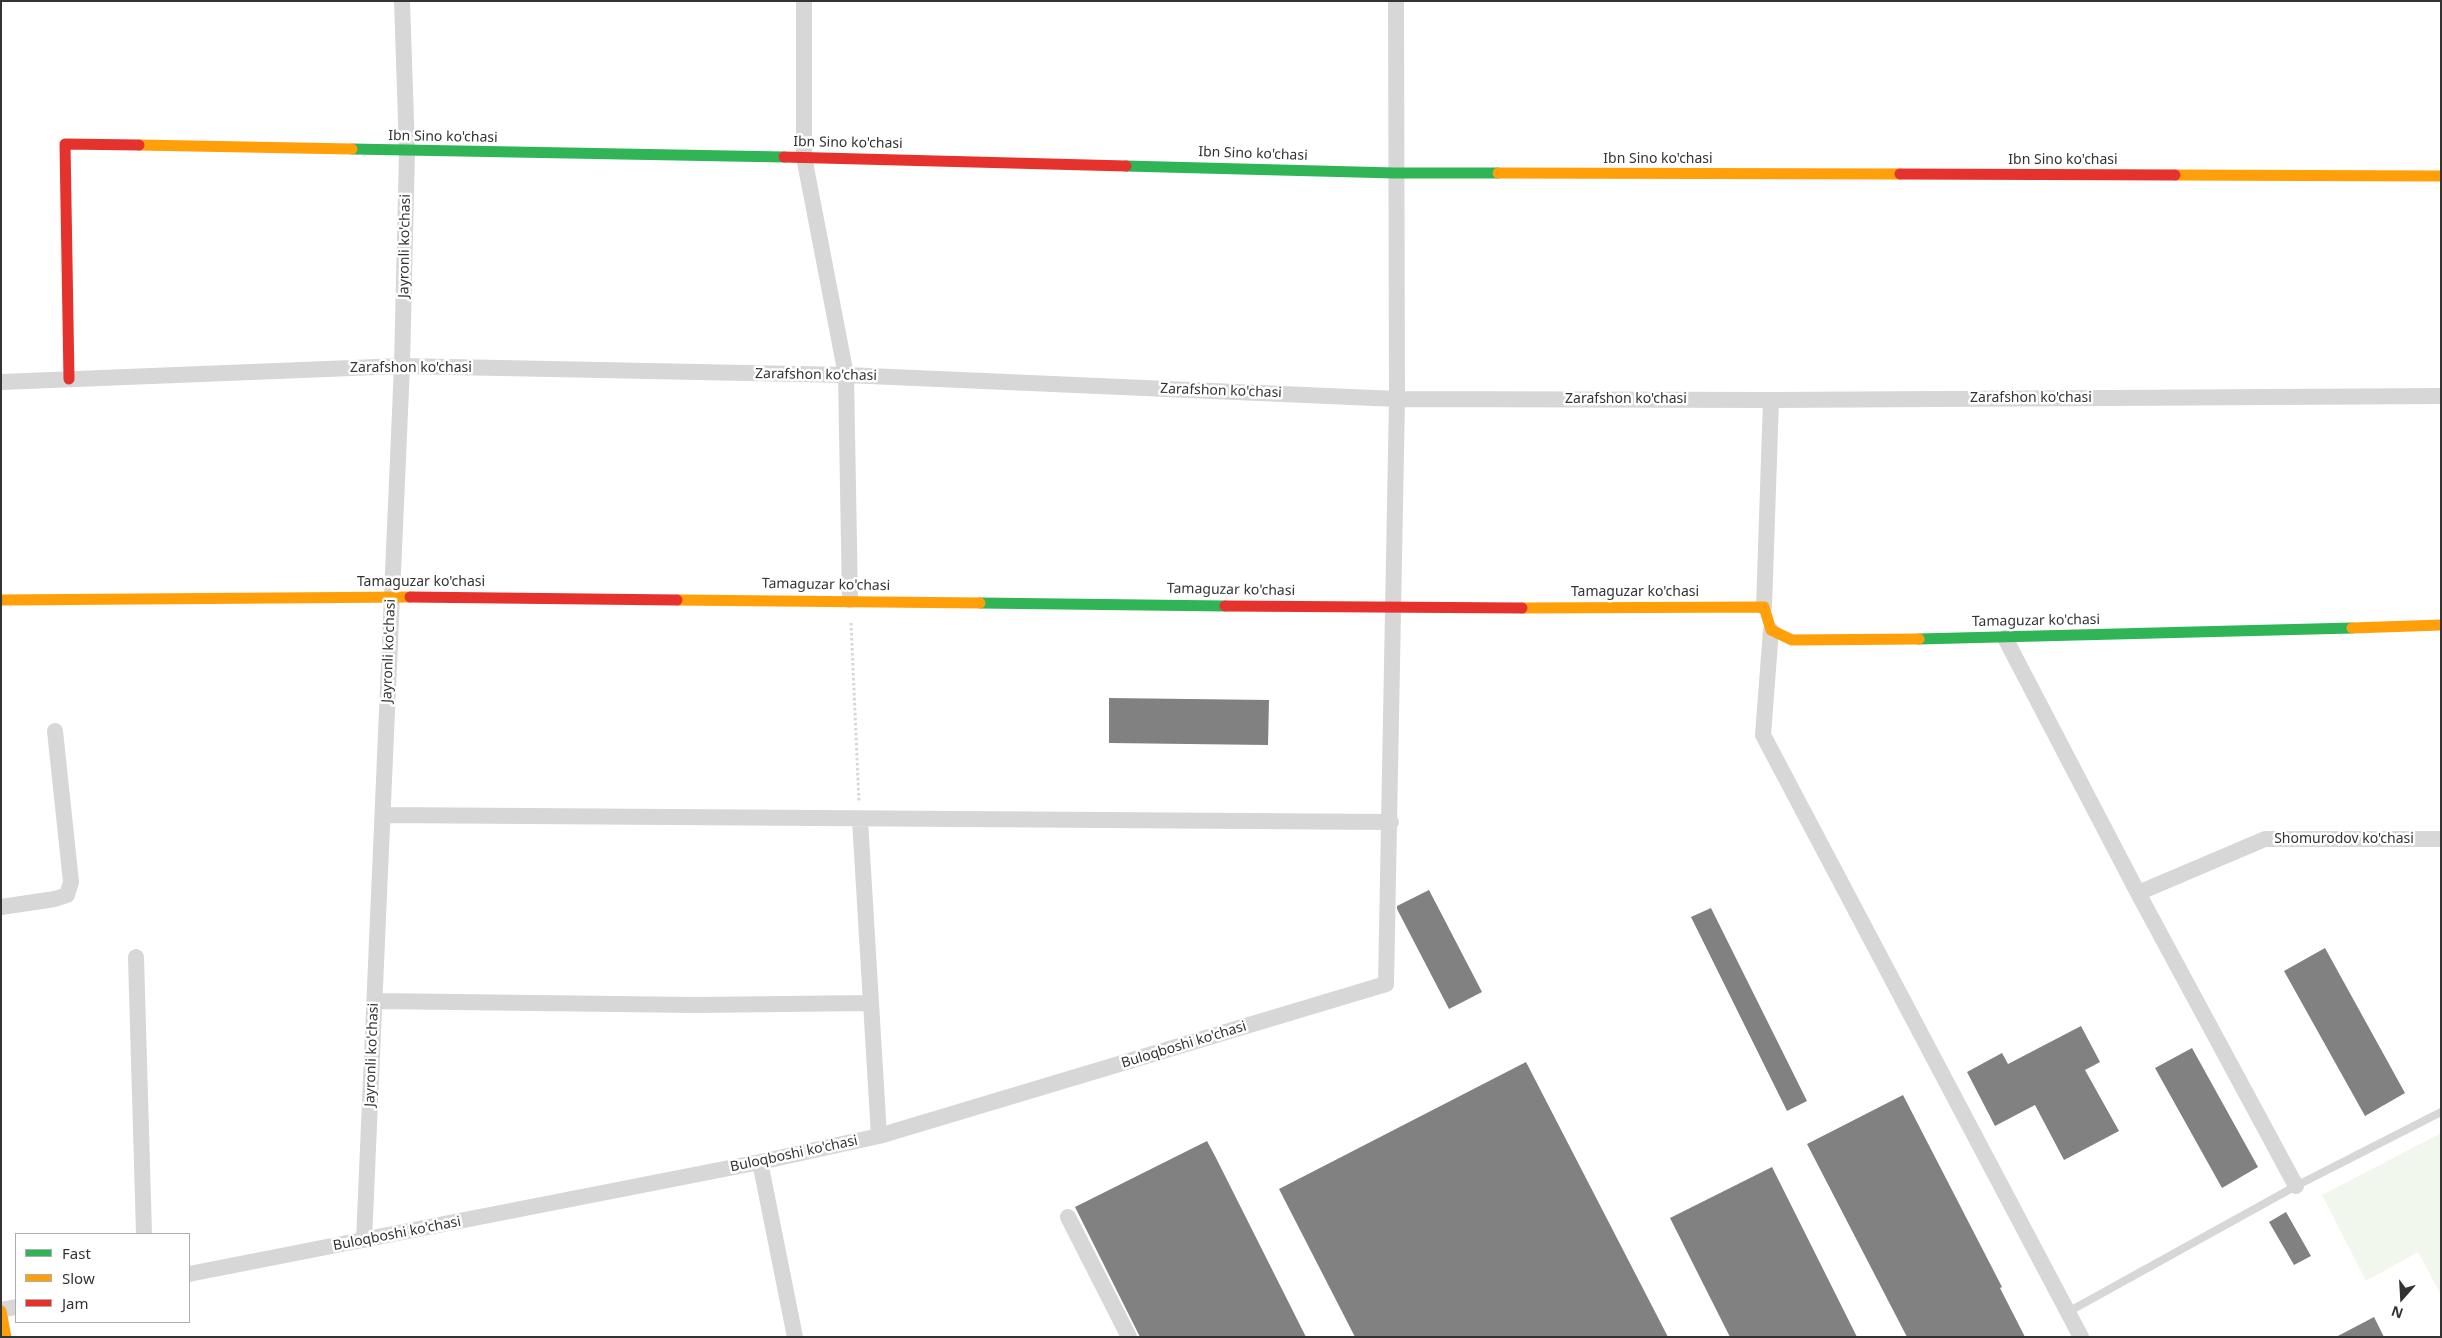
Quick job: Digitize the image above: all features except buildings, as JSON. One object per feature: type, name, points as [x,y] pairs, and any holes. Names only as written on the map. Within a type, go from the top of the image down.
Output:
[{"type":"street","name":"Jayronli ko'chasi","points":[[364,1240],[402,366],[407,152],[402,1]]},
{"type":"street","points":[[804,1],[804,157],[846,375],[850,600]]},
{"type":"street","points":[[383,815],[860,820],[1391,822],[1397,398],[1396,1]]},
{"type":"street","name":"Ibn Sino ko'chasi","points":[[69,380],[65,144],[407,152],[804,157],[1395,173],[2441,176]]},
{"type":"street","name":"Zarafshon ko'chasi","points":[[1,382],[402,366],[846,375],[1397,398],[1771,400],[2441,396]]},
{"type":"street","points":[[1771,400],[1764,607],[1771,630],[1764,735],[2081,1337]]},
{"type":"street","name":"Tamaguzar ko'chasi","points":[[1,600],[391,597],[850,600],[1394,608],[1764,607]]},
{"type":"street","name":"Tamaguzar ko'chasi","points":[[1771,630],[1792,640],[2005,638],[2441,625]]},
{"type":"street","points":[[2005,638],[2138,893],[2296,1186]]},
{"type":"street","points":[[1,907],[55,899],[67,895],[71,882],[55,731]]},
{"type":"street","points":[[860,820],[879,1136]]},
{"type":"street","name":"Buloqboshi ko'chasi","points":[[190,1274],[760,1162],[879,1136],[1386,984],[1391,822]]},
{"type":"street","name":"Shomurodov ko'chasi","points":[[2138,893],[2265,839],[2441,838]]},
{"type":"street","points":[[136,957],[144,1233]]},
{"type":"street","points":[[374,1001],[695,1005],[871,1003]]},
{"type":"street","points":[[760,1162],[795,1337]]},
{"type":"street","points":[[1068,1217],[1129,1337]]},
{"type":"street","points":[[6,1337],[1,1310],[15,1307]]},
{"type":"lane","points":[[2068,1312],[2296,1186],[2441,1112]]},
{"type":"path","points":[[850,600],[860,820]]},
{"type":"shaded area","points":[[2441,1133],[2441,1295],[2418,1252],[2366,1281],[2322,1195]]},
{"type":"traffic: fast","points":[[352,149],[784,157]]},
{"type":"traffic: fast","points":[[1126,166],[1395,173],[1498,173]]},
{"type":"traffic: fast","points":[[980,603],[1225,606]]},
{"type":"traffic: fast","points":[[1919,639],[2352,628]]},
{"type":"traffic: slow","points":[[139,145],[352,149]]},
{"type":"traffic: slow","points":[[1498,173],[1900,174]]},
{"type":"traffic: slow","points":[[2175,175],[2441,176]]},
{"type":"traffic: slow","points":[[1,600],[410,597]]},
{"type":"traffic: slow","points":[[677,600],[980,603]]},
{"type":"traffic: slow","points":[[1522,608],[1764,607],[1771,630],[1792,640],[1919,639]]},
{"type":"traffic: slow","points":[[2352,628],[2441,625]]},
{"type":"traffic: slow","points":[[1,1311],[6,1337]]},
{"type":"traffic: jam","points":[[69,379],[65,144],[139,145]]},
{"type":"traffic: jam","points":[[784,157],[1126,166]]},
{"type":"traffic: jam","points":[[1900,174],[2175,175]]},
{"type":"traffic: jam","points":[[410,597],[677,600]]},
{"type":"traffic: jam","points":[[1225,606],[1522,608]]}]
